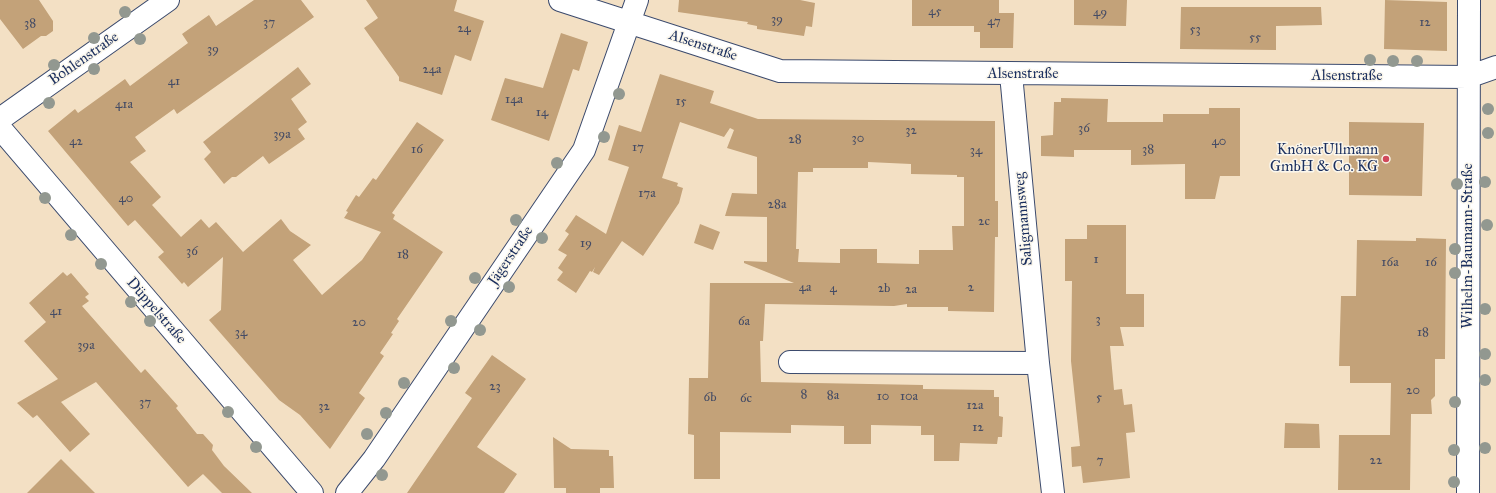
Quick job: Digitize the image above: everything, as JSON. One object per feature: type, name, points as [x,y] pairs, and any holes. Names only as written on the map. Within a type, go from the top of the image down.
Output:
[{"type":"street","name":"Bohlenstraße","points":[[0,119],[168,0]]},
{"type":"street","name":"Alsenstraße","points":[[560,0],[780,71],[1468,77],[1496,67]]},
{"type":"street","name":"Jägerstraße","points":[[348,493],[374,460],[584,150],[637,0]]},
{"type":"street","name":"Wilhelm-Baumann-Straße","points":[[1468,493],[1469,0]]},
{"type":"street","name":"Saligmannsweg","points":[[1011,74],[1038,363],[1053,493]]},
{"type":"street","name":"Düppelstraße","points":[[0,128],[312,493]]},
{"type":"street","points":[[790,362],[1038,363]]},
{"type":"building","points":[[0,0],[39,0],[53,21],[53,31],[46,36],[41,36],[23,49],[0,19]]},
{"type":"building","points":[[254,0],[301,0],[314,17],[177,114],[174,109],[135,137],[146,151],[130,162],[161,197],[152,205],[181,237],[201,219],[209,228],[216,222],[243,252],[281,219],[290,231],[311,245],[293,260],[322,295],[362,260],[381,232],[344,218],[348,212],[346,211],[356,195],[359,197],[373,178],[376,180],[417,122],[444,140],[392,213],[395,215],[393,219],[443,252],[397,319],[399,321],[391,333],[393,334],[380,353],[384,356],[359,393],[365,398],[330,449],[300,415],[279,400],[209,320],[221,310],[223,257],[188,287],[184,282],[182,284],[158,257],[164,252],[135,220],[128,226],[48,131],[75,109],[78,113],[125,79],[130,86],[188,43],[182,34],[209,15],[216,26]]},
{"type":"building","points":[[366,0],[457,0],[454,11],[484,21],[471,61],[455,55],[442,95],[399,81],[399,77],[364,28],[378,18]]},
{"type":"building","points":[[679,0],[800,0],[815,3],[812,27],[806,26],[804,36],[757,29],[757,26],[747,24],[748,22],[678,12]]},
{"type":"building","points":[[912,0],[999,0],[999,13],[1014,13],[1013,48],[980,48],[980,32],[974,32],[974,26],[912,26]]},
{"type":"building","points":[[1074,0],[1127,0],[1126,26],[1074,25]]},
{"type":"building","points":[[1385,0],[1447,2],[1447,51],[1384,49]]},
{"type":"building","points":[[1181,7],[1321,7],[1322,25],[1276,26],[1276,50],[1180,49]]},
{"type":"building","points":[[561,33],[588,42],[579,71],[573,69],[549,141],[491,120],[505,78],[543,88]]},
{"type":"building","points":[[298,67],[311,84],[291,99],[307,122],[298,129],[305,139],[269,164],[263,156],[236,177],[232,177],[224,184],[204,159],[211,152],[203,142]]},
{"type":"building","points":[[660,74],[714,91],[710,103],[758,119],[995,121],[995,201],[998,201],[998,237],[995,237],[994,312],[948,311],[948,307],[907,307],[907,304],[894,306],[765,304],[763,341],[760,341],[761,382],[923,385],[923,389],[994,390],[994,397],[999,397],[999,416],[1003,417],[1002,437],[998,437],[997,444],[960,443],[959,461],[934,461],[934,435],[921,435],[921,426],[871,425],[871,444],[844,444],[844,426],[791,425],[791,433],[720,432],[720,479],[694,479],[694,435],[688,434],[689,378],[708,378],[710,283],[794,283],[744,263],[744,261],[767,262],[767,217],[725,216],[732,193],[757,194],[757,157],[727,148],[734,130],[730,128],[724,137],[680,122],[662,178],[678,183],[677,186],[683,188],[679,203],[643,256],[622,241],[599,275],[593,272],[595,267],[592,272],[590,271],[576,293],[557,280],[563,272],[558,268],[567,255],[558,250],[569,234],[565,231],[576,215],[606,234],[629,167],[608,160],[619,125],[641,132]],"holes":[[[868,162],[911,164],[911,174],[957,175],[957,177],[964,177],[964,226],[952,226],[953,250],[919,250],[919,264],[877,263],[877,249],[840,249],[840,263],[798,262],[799,249],[796,249],[798,172],[813,172],[813,168],[868,168]]]},
{"type":"building","points":[[1061,98],[1108,99],[1107,122],[1163,122],[1163,114],[1209,114],[1209,108],[1240,108],[1240,176],[1220,176],[1215,199],[1185,199],[1185,164],[1131,165],[1131,150],[1074,150],[1074,157],[1041,156],[1041,136],[1053,135],[1054,102],[1061,102]]},
{"type":"building","name":"KnönerUllmann GmbH & Co. KG","points":[[1349,122],[1424,123],[1422,196],[1349,195]]},
{"type":"building","points":[[700,224],[720,232],[713,250],[694,243]]},
{"type":"building","points":[[1087,225],[1126,225],[1126,294],[1144,294],[1144,327],[1120,327],[1124,346],[1110,346],[1114,390],[1122,389],[1124,405],[1132,404],[1135,432],[1126,433],[1130,478],[1083,483],[1081,466],[1072,467],[1071,447],[1080,446],[1071,361],[1072,281],[1065,281],[1065,239],[1087,239]]},
{"type":"building","points":[[1416,238],[1446,239],[1445,359],[1435,359],[1435,396],[1431,400],[1432,414],[1411,414],[1410,490],[1338,490],[1339,435],[1390,435],[1391,383],[1350,383],[1350,366],[1339,366],[1341,296],[1356,296],[1357,240],[1416,241]]},
{"type":"building","points":[[63,272],[67,276],[71,273],[89,294],[85,297],[89,301],[82,306],[141,373],[145,369],[178,406],[176,408],[197,434],[203,434],[213,445],[212,450],[224,466],[252,493],[222,493],[203,474],[188,487],[96,382],[61,402],[90,434],[70,452],[37,415],[33,418],[17,403],[58,379],[24,341],[46,322],[29,303]]},
{"type":"building","points":[[492,355],[526,379],[477,447],[517,474],[504,493],[407,493],[472,398],[465,393]]},
{"type":"building","points":[[1285,423],[1319,424],[1320,448],[1284,448]]},
{"type":"building","points":[[553,437],[571,449],[609,450],[609,456],[613,456],[614,488],[600,488],[600,493],[566,493],[566,488],[554,488]]},
{"type":"building","points":[[61,459],[95,493],[27,493]]},
{"type":"place","name":"KnönerUllmann GmbH & Co. KG","points":[[1386,159]]}]
